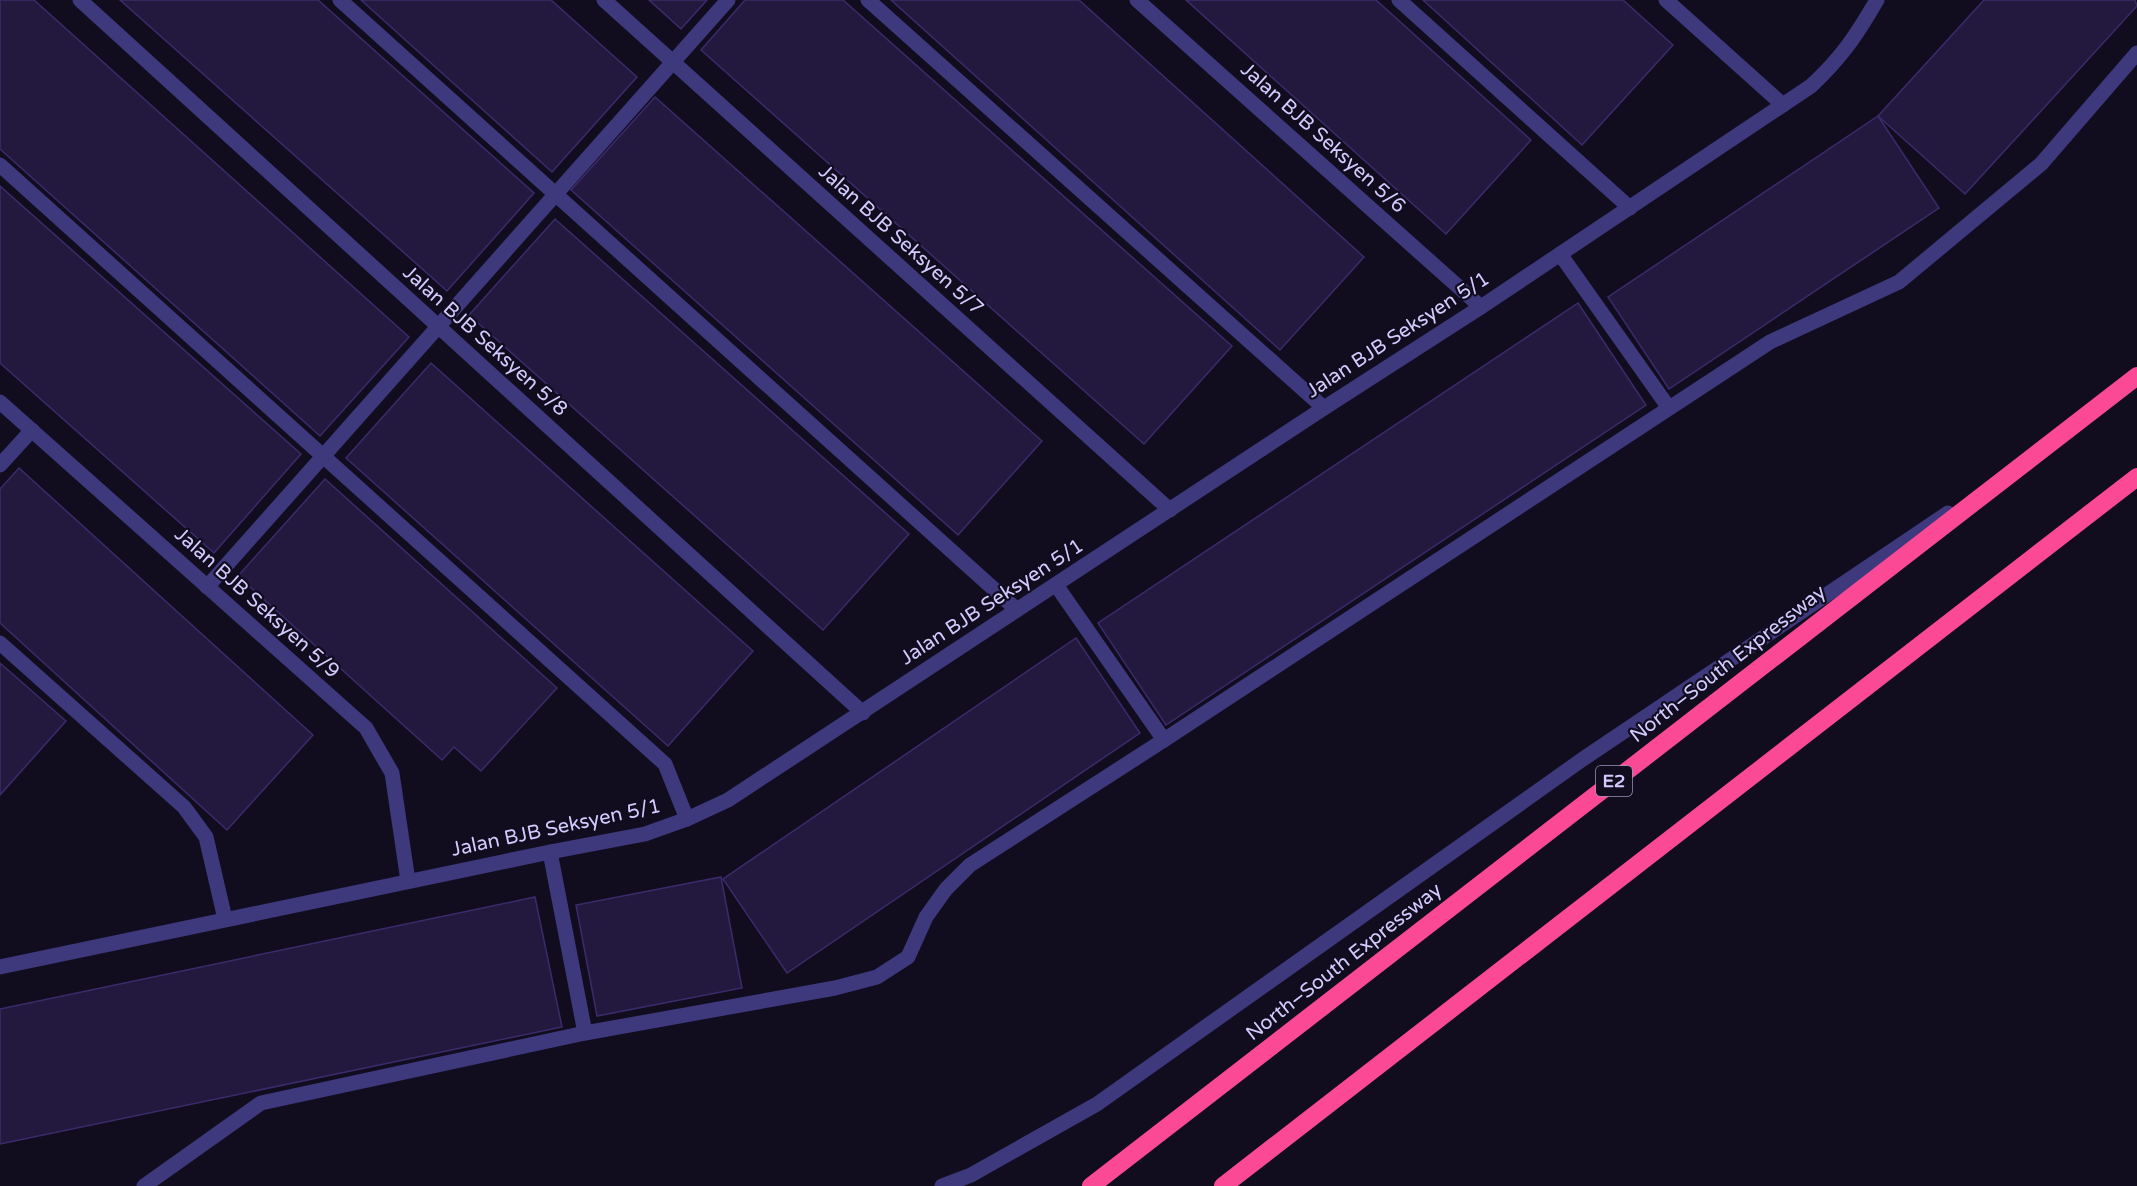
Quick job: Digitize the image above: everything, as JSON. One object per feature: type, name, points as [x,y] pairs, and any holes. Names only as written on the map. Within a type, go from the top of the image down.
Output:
[{"type":"highway","name":"North–South Expressway","points":[[1091,1186],[2137,376]]},
{"type":"highway","points":[[1223,1186],[2137,477]]},
{"type":"street","name":"Jalan BJB Seksyen 5/8","points":[[80,0],[862,713]]},
{"type":"street","points":[[340,0],[1017,610]]},
{"type":"street","name":"Jalan BJB Seksyen 5/7","points":[[604,0],[1170,510]]},
{"type":"street","points":[[207,587],[728,0]]},
{"type":"street","points":[[868,0],[1324,408]]},
{"type":"street","name":"Jalan BJB Seksyen 5/6","points":[[1137,0],[1481,307]]},
{"type":"street","points":[[1399,0],[1630,208]]},
{"type":"street","points":[[1666,0],[1783,105]]},
{"type":"street","name":"Jalan BJB Seksyen 5/1","points":[[0,967],[645,834],[687,819],[728,800],[1560,255],[1811,86],[1852,43],[1877,0]]},
{"type":"street","points":[[144,1186],[261,1103],[585,1033],[835,988],[877,977],[908,957],[926,917],[946,889],[970,865],[1770,342],[1899,282],[2041,164],[2137,53]]},
{"type":"street","points":[[0,165],[665,764],[687,819]]},
{"type":"street","points":[[1560,255],[1669,408]]},
{"type":"street","name":"Jalan BJB Seksyen 5/9","points":[[0,402],[366,728],[392,772],[408,882]]},
{"type":"street","points":[[0,465],[32,430]]},
{"type":"street","points":[[942,1186],[971,1175],[1097,1104],[1583,759],[2042,449]]},
{"type":"street","points":[[1056,585],[1164,740]]},
{"type":"street","points":[[0,643],[184,807],[206,837],[225,919]]},
{"type":"street","points":[[550,852],[585,1033]]},
{"type":"building","points":[[0,0],[34,0],[409,337],[320,436],[0,149]]},
{"type":"building","points":[[120,0],[318,0],[534,193],[447,291]]},
{"type":"building","points":[[361,0],[551,0],[637,77],[552,172]]},
{"type":"building","points":[[649,0],[707,0],[681,29]]},
{"type":"building","points":[[745,0],[843,0],[1232,346],[1144,444],[701,50]]},
{"type":"building","points":[[891,0],[1079,0],[1364,257],[1280,350]]},
{"type":"building","points":[[1186,0],[1376,0],[1531,140],[1446,234]]},
{"type":"building","points":[[1423,0],[1623,0],[1673,45],[1582,145]]},
{"type":"building","points":[[1984,0],[2135,0],[2137,6],[1965,194],[1878,116]]},
{"type":"building","points":[[655,97],[1042,441],[958,535],[571,190]]},
{"type":"building","points":[[1878,116],[1939,208],[1669,389],[1608,297]]},
{"type":"building","points":[[0,186],[301,454],[214,553],[0,363]]},
{"type":"building","points":[[555,219],[909,534],[823,630],[469,315]]},
{"type":"building","points":[[1578,303],[1646,405],[1166,725],[1098,623]]},
{"type":"building","points":[[431,363],[753,651],[668,746],[346,458]]},
{"type":"building","points":[[19,468],[313,735],[227,830],[0,623],[0,489]]},
{"type":"building","points":[[325,479],[557,688],[481,771],[454,747],[442,760],[238,576]]},
{"type":"building","points":[[1076,638],[1140,733],[787,973],[723,879]]},
{"type":"building","points":[[0,663],[66,721],[0,795]]},
{"type":"building","points":[[721,877],[742,988],[597,1016],[576,905]]},
{"type":"building","points":[[535,897],[562,1027],[0,1144],[0,1009]]}]
